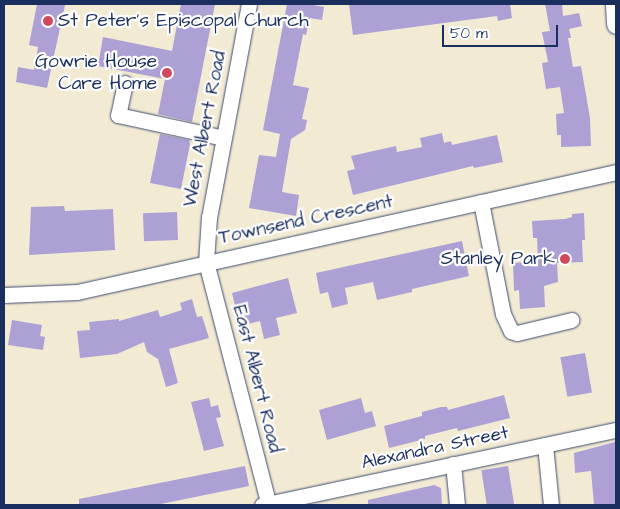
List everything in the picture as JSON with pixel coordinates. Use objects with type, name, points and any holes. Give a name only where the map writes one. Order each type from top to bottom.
[{"type":"main road","points":[[615,4],[616,24]]},
{"type":"street","name":"West Albert Road","points":[[206,262],[208,217],[249,4]]},
{"type":"street","points":[[125,83],[118,115],[224,138]]},
{"type":"street","name":"Townsend Crescent","points":[[4,295],[77,292],[616,172]]},
{"type":"street","points":[[481,202],[503,314],[511,331],[516,333],[571,320]]},
{"type":"street","name":"East Albert Road","points":[[206,262],[266,505]]},
{"type":"street","name":"Alexandra Street","points":[[266,505],[616,430]]},
{"type":"street","points":[[545,445],[551,505]]},
{"type":"street","points":[[453,464],[457,505]]},
{"type":"building","points":[[37,4],[65,5],[47,88],[16,82],[18,67],[34,70],[38,47],[29,45]]},
{"type":"building","name":"Gowrie House Care Home","points":[[181,4],[215,4],[192,122],[158,114],[165,79],[98,66],[103,37],[172,51]]},
{"type":"building","points":[[287,4],[308,4],[324,7],[322,20],[310,18],[306,35],[303,34],[293,85],[309,88],[302,119],[307,120],[305,130],[291,139],[282,192],[299,195],[296,216],[249,208],[259,155],[276,157],[280,134],[263,130]]},
{"type":"building","points":[[349,4],[510,4],[512,18],[498,21],[497,16],[353,35]]},
{"type":"building","points":[[545,4],[562,4],[563,16],[579,13],[582,26],[569,29],[571,38],[568,38],[573,67],[581,66],[590,118],[591,146],[561,147],[561,135],[557,135],[556,114],[564,113],[560,87],[546,89],[542,63],[548,62],[542,32],[550,31]]},
{"type":"building","points":[[442,133],[444,143],[451,141],[452,145],[497,135],[503,162],[474,168],[473,166],[353,195],[347,171],[355,169],[351,156],[396,146],[397,152],[422,147],[420,138]]},
{"type":"building","points":[[160,134],[189,140],[190,144],[181,189],[150,183]]},
{"type":"building","points":[[64,206],[65,211],[113,209],[115,250],[29,255],[31,207]]},
{"type":"building","points":[[177,212],[178,240],[144,241],[143,213]]},
{"type":"building","name":"Stanley Park","points":[[584,213],[585,240],[582,240],[583,262],[557,263],[558,282],[544,286],[545,307],[520,309],[519,290],[514,291],[513,263],[538,261],[537,238],[533,238],[532,221],[565,219],[572,217],[572,214]]},
{"type":"building","points":[[462,241],[469,276],[412,289],[412,292],[377,300],[373,282],[345,288],[348,304],[332,308],[328,292],[320,294],[316,273]]},
{"type":"building","points":[[288,278],[297,313],[276,318],[280,335],[264,339],[260,321],[240,326],[232,293]]},
{"type":"building","points":[[192,299],[197,317],[202,316],[209,338],[169,349],[178,383],[166,387],[158,359],[147,352],[144,342],[117,354],[80,358],[77,331],[90,330],[89,322],[119,319],[119,321],[158,310],[160,317],[182,310],[180,303]]},
{"type":"building","points":[[12,320],[42,325],[40,336],[45,337],[43,350],[8,345]]},
{"type":"building","points":[[585,353],[592,392],[567,397],[560,357]]},
{"type":"building","points":[[504,395],[510,418],[458,431],[457,428],[425,436],[425,439],[389,448],[384,426],[422,416],[422,412],[441,407],[447,407],[448,410]]},
{"type":"building","points":[[209,398],[211,407],[218,405],[221,417],[216,418],[224,446],[204,451],[191,402]]},
{"type":"building","points":[[361,398],[365,413],[372,411],[376,426],[327,440],[319,410]]},
{"type":"building","points":[[615,442],[616,505],[594,505],[591,471],[575,473],[574,453]]},
{"type":"building","points":[[245,466],[249,486],[156,505],[79,505],[79,499]]},
{"type":"building","points":[[508,466],[514,505],[487,505],[481,470]]},
{"type":"building","points":[[434,485],[441,488],[442,505],[368,505],[368,500]]},
{"type":"place","name":"St Peter's Episcopal Church","points":[[48,21]]},
{"type":"place","name":"Gowrie House Care Home","points":[[167,73]]},
{"type":"place","name":"Stanley Park","points":[[565,259]]}]
